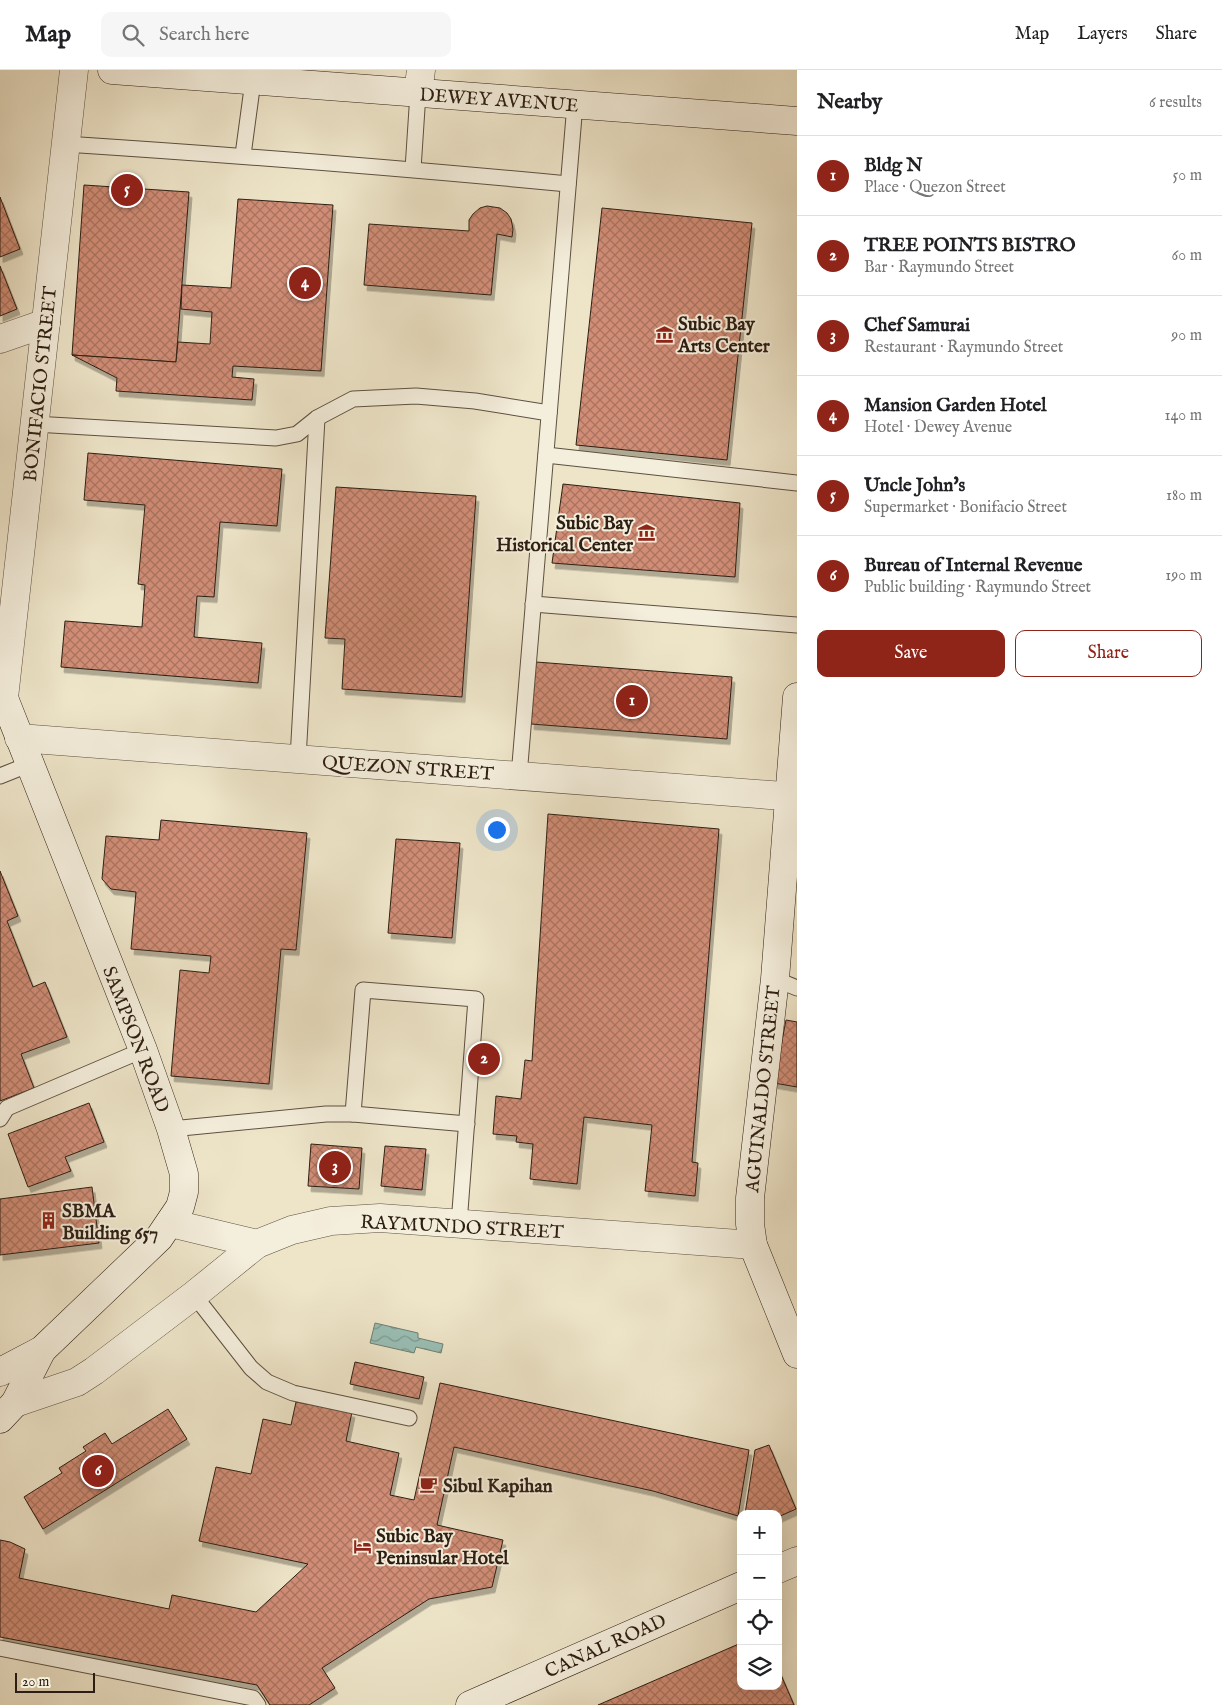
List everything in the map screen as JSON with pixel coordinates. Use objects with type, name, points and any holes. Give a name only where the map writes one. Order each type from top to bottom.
[{"type":"street","name":"BONIFACIO STREET","points":[[2,693],[74,70]]},
{"type":"street","name":"DEWEY AVENUE","points":[[112,70],[253,81],[319,78],[419,81],[575,104],[797,122]]},
{"type":"street","points":[[0,339],[46,323]]},
{"type":"street","name":"SAMPSON ROAD","points":[[0,1372],[42,1350],[159,1238],[180,1207],[184,1192],[184,1174],[172,1129],[143,1050],[2,693]]},
{"type":"street","name":"AGUINALDO STREET","points":[[797,697],[786,984],[750,1198],[750,1224],[753,1245],[797,1354]]},
{"type":"street","name":"QUEZON STREET","points":[[19,738],[793,797]]},
{"type":"street","name":"RAYMUNDO STREET","points":[[8,1411],[77,1382],[94,1371],[194,1295],[257,1244],[292,1230],[331,1221],[380,1218],[753,1245]]},
{"type":"street","points":[[170,1223],[257,1244]]},
{"type":"street","name":"SAMPSON ROAD","points":[[8,1411],[42,1350]]},
{"type":"street","points":[[782,1567],[797,1561]]},
{"type":"street","name":"CANAL ROAD","points":[[470,1705],[737,1588]]},
{"type":"lane","points":[[243,155],[253,81]]},
{"type":"lane","points":[[413,169],[419,81]]},
{"type":"lane","points":[[519,776],[575,104]]},
{"type":"lane","points":[[65,144],[243,155],[568,184]]},
{"type":"lane","points":[[34,424],[276,438],[297,434],[317,418],[353,399],[409,396],[475,401],[549,413]]},
{"type":"lane","points":[[298,759],[317,418]]},
{"type":"lane","points":[[546,455],[797,483]]},
{"type":"lane","points":[[533,604],[797,625]]},
{"type":"lane","points":[[0,776],[30,764]]},
{"type":"lane","points":[[353,1114],[363,990],[476,999],[459,1224]]},
{"type":"lane","points":[[0,1119],[7,1108],[143,1050]]},
{"type":"lane","points":[[172,1129],[326,1114],[353,1114],[467,1124]]},
{"type":"lane","points":[[194,1295],[251,1368],[267,1382],[293,1393],[409,1418]]},
{"type":"lane","points":[[0,1648],[253,1698],[258,1705]]},
{"type":"water","points":[[375,1323],[418,1333],[418,1338],[443,1344],[441,1353],[416,1347],[414,1353],[370,1343]]},
{"type":"building","points":[[84,185],[189,192],[176,362],[72,355]]},
{"type":"building","points":[[0,197],[20,249],[0,257]]},
{"type":"building","points":[[238,199],[333,205],[321,371],[233,366],[232,377],[254,379],[252,400],[116,391],[117,378],[72,355],[176,362],[178,342],[210,344],[212,312],[181,309],[182,285],[231,288]]},
{"type":"building","points":[[487,206],[500,208],[507,213],[511,219],[513,229],[512,237],[497,234],[491,295],[364,285],[369,224],[469,231],[469,220],[473,214],[480,208]]},
{"type":"building","name":"Subic Bay Arts Center","points":[[602,208],[752,223],[727,460],[576,445]]},
{"type":"building","points":[[0,266],[17,309],[0,316]]},
{"type":"building","points":[[88,453],[282,469],[277,526],[220,522],[214,597],[197,596],[194,637],[262,643],[258,683],[61,667],[65,621],[142,627],[145,585],[138,584],[145,505],[84,500]]},
{"type":"building","name":"Subic Bay Historical Center","points":[[563,484],[740,503],[735,577],[552,563]]},
{"type":"building","points":[[336,487],[476,496],[462,697],[342,689],[345,639],[325,638]]},
{"type":"building","points":[[536,662],[732,677],[727,739],[531,724]]},
{"type":"building","points":[[548,814],[719,829],[692,1162],[698,1163],[695,1196],[645,1191],[652,1125],[584,1117],[577,1184],[530,1179],[533,1144],[516,1142],[517,1136],[493,1134],[496,1096],[521,1099],[525,1060],[532,1061]]},
{"type":"building","points":[[161,820],[307,833],[296,950],[281,949],[269,1084],[171,1076],[180,970],[209,973],[211,956],[131,949],[136,892],[111,889],[102,879],[106,836],[159,840]]},
{"type":"building","points":[[396,839],[460,843],[452,938],[388,933]]},
{"type":"building","points":[[0,871],[18,916],[7,921],[33,987],[45,982],[67,1037],[21,1054],[34,1088],[0,1101]]},
{"type":"building","points":[[786,1020],[797,1022],[797,1087],[774,1083]]},
{"type":"building","points":[[89,1103],[104,1142],[65,1157],[71,1171],[28,1187],[8,1134]]},
{"type":"building","points":[[311,1144],[362,1148],[359,1189],[308,1186]]},
{"type":"building","points":[[385,1146],[426,1149],[422,1190],[381,1186]]},
{"type":"building","name":"SBMA Building 657","points":[[92,1187],[99,1243],[0,1255],[0,1199]]},
{"type":"building","points":[[355,1362],[424,1377],[419,1399],[350,1384]]},
{"type":"building","name":"Subic Bay Peninsular Hotel","points":[[440,1383],[749,1450],[737,1516],[653,1491],[454,1447],[437,1525],[503,1540],[492,1587],[429,1599],[322,1668],[335,1688],[309,1705],[270,1705],[257,1685],[0,1637],[0,1540],[10,1542],[25,1549],[19,1578],[169,1609],[172,1595],[256,1612],[308,1564],[199,1541],[216,1467],[251,1474],[263,1419],[291,1425],[296,1402],[352,1412],[346,1441],[399,1453],[390,1495],[414,1500]]},
{"type":"building","points":[[168,1409],[187,1439],[43,1529],[24,1497],[62,1473],[59,1468],[86,1451],[83,1447],[105,1433],[112,1444]]},
{"type":"building","points":[[769,1445],[796,1509],[782,1515],[782,1510],[746,1510],[755,1450]]},
{"type":"building","points":[[737,1645],[737,1690],[782,1690],[782,1677],[794,1705],[598,1705]]},
{"type":"place","name":"Uncle John's","points":[[127,190]]},
{"type":"place","name":"Mansion Garden Hotel","points":[[305,283]]},
{"type":"place","name":"Subic Bay Arts Center","points":[[664,334]]},
{"type":"place","name":"Subic Bay Historical Center","points":[[647,533]]},
{"type":"place","name":"Bldg N","points":[[632,701]]},
{"type":"place","name":"TREE POINTS BISTRO","points":[[484,1059]]},
{"type":"place","name":"Chef Samurai","points":[[335,1167]]},
{"type":"place","name":"SBMA Building 657","points":[[48,1221]]},
{"type":"place","name":"Bureau of Internal Revenue","points":[[98,1471]]},
{"type":"place","name":"Sibul Kapihan","points":[[429,1485]]},
{"type":"place","name":"Subic Bay Peninsular Hotel","points":[[362,1546]]}]
